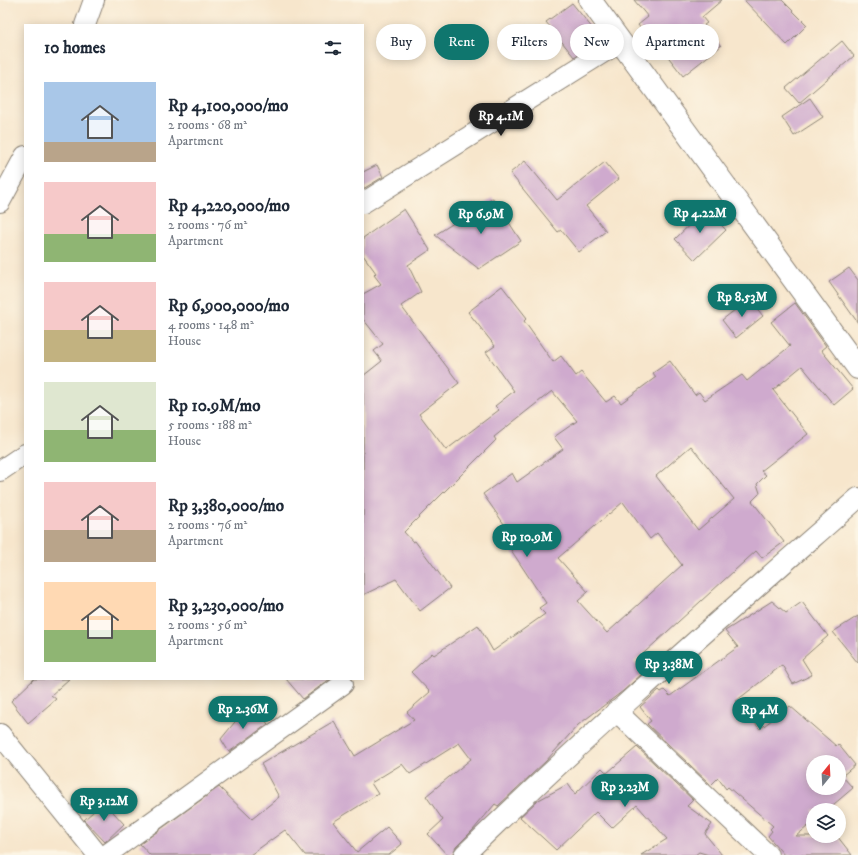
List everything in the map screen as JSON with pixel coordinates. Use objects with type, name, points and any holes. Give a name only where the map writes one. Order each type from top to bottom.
[{"type":"highway","points":[[590,0],[607,24]]},
{"type":"highway","points":[[624,47],[858,368]]},
{"type":"street","points":[[85,24],[94,0]]},
{"type":"street","points":[[364,202],[591,60]]},
{"type":"street","points":[[0,202],[24,158]]},
{"type":"street","points":[[0,472],[24,455]]},
{"type":"street","points":[[464,855],[538,783],[616,711],[858,498]]},
{"type":"street","points":[[106,855],[343,684]]},
{"type":"street","points":[[616,711],[768,855]]},
{"type":"street","points":[[0,734],[98,855]]},
{"type":"building","points":[[634,0],[722,0],[702,17],[707,23],[706,24],[639,24],[648,17]]},
{"type":"building","points":[[744,0],[782,0],[807,25],[787,45]]},
{"type":"building","points":[[572,3],[589,24],[570,24],[570,52],[562,42],[562,24],[548,24],[546,22]]},
{"type":"building","points":[[842,41],[854,56],[799,103],[786,88]]},
{"type":"building","points":[[671,60],[703,60],[683,76]]},
{"type":"building","points":[[810,98],[823,117],[794,136],[782,117]]},
{"type":"building","points":[[525,161],[557,200],[605,162],[619,179],[586,206],[606,231],[579,252],[561,230],[558,232],[510,173]]},
{"type":"building","points":[[377,165],[383,177],[364,188],[364,172]]},
{"type":"building","points":[[493,198],[521,241],[479,269],[435,235]]},
{"type":"building","points":[[404,209],[430,250],[408,265],[421,292],[401,306],[459,383],[419,414],[446,450],[499,410],[495,406],[514,391],[486,352],[495,346],[468,312],[502,286],[527,318],[524,321],[553,362],[561,356],[576,376],[581,372],[606,402],[615,396],[621,403],[656,377],[653,373],[670,361],[695,395],[699,392],[705,400],[742,375],[747,381],[790,346],[771,322],[795,303],[826,346],[821,350],[853,389],[834,405],[802,366],[773,390],[808,434],[761,471],[766,475],[757,484],[760,493],[752,501],[784,542],[762,558],[756,551],[634,662],[643,673],[623,691],[578,725],[546,761],[498,806],[495,804],[456,847],[452,855],[447,855],[428,834],[443,820],[426,796],[471,759],[459,743],[410,774],[402,764],[371,783],[378,794],[333,822],[357,852],[387,827],[402,844],[389,855],[305,855],[285,830],[250,855],[150,855],[140,844],[219,787],[252,819],[279,797],[261,764],[334,721],[355,756],[414,720],[407,712],[430,692],[411,672],[432,653],[434,655],[478,625],[493,651],[545,614],[539,608],[546,603],[511,550],[518,544],[483,494],[512,473],[517,482],[563,449],[554,437],[577,421],[552,391],[494,437],[496,440],[404,532],[413,542],[415,541],[450,588],[420,611],[396,579],[364,595],[364,375],[382,361],[374,351],[383,344],[364,320],[364,293],[381,284],[374,275],[376,273],[364,256],[364,237]],"holes":[[[691,446],[734,499],[698,530],[656,476]],[[623,502],[650,539],[657,533],[682,565],[607,633],[578,601],[588,592],[558,558]]]},
{"type":"building","points":[[706,209],[726,230],[695,260],[675,239]]},
{"type":"building","points":[[849,268],[858,280],[858,323],[829,282]]},
{"type":"building","points":[[749,299],[763,316],[736,338],[722,320]]},
{"type":"building","points":[[772,601],[786,613],[802,602],[828,636],[802,659],[812,675],[793,684],[782,665],[736,701],[760,729],[790,706],[836,746],[838,744],[855,765],[846,773],[846,755],[806,755],[806,795],[845,795],[835,803],[806,803],[806,828],[796,836],[806,836],[806,843],[843,843],[852,855],[784,855],[768,836],[772,831],[770,829],[773,826],[728,787],[726,789],[718,778],[711,785],[647,724],[651,721],[640,707],[659,690],[661,692],[664,690],[670,696],[738,647],[725,631]]},
{"type":"building","points":[[858,616],[858,663],[833,632]]},
{"type":"building","points":[[33,680],[68,680],[51,695],[56,699],[28,723],[11,701]]},
{"type":"building","points":[[287,680],[329,680],[303,699]]},
{"type":"building","points":[[260,714],[268,724],[229,752],[221,739],[239,717]]},
{"type":"building","points":[[637,747],[693,800],[687,806],[712,824],[705,834],[722,855],[709,855],[699,852],[695,855],[641,855],[667,839],[637,805],[612,828],[596,812],[556,850],[520,817],[537,801],[568,784],[575,794],[602,768],[607,773]]},
{"type":"building","points":[[846,780],[853,788],[846,794]]},
{"type":"building","points":[[104,802],[124,824],[105,842],[84,820]]}]
